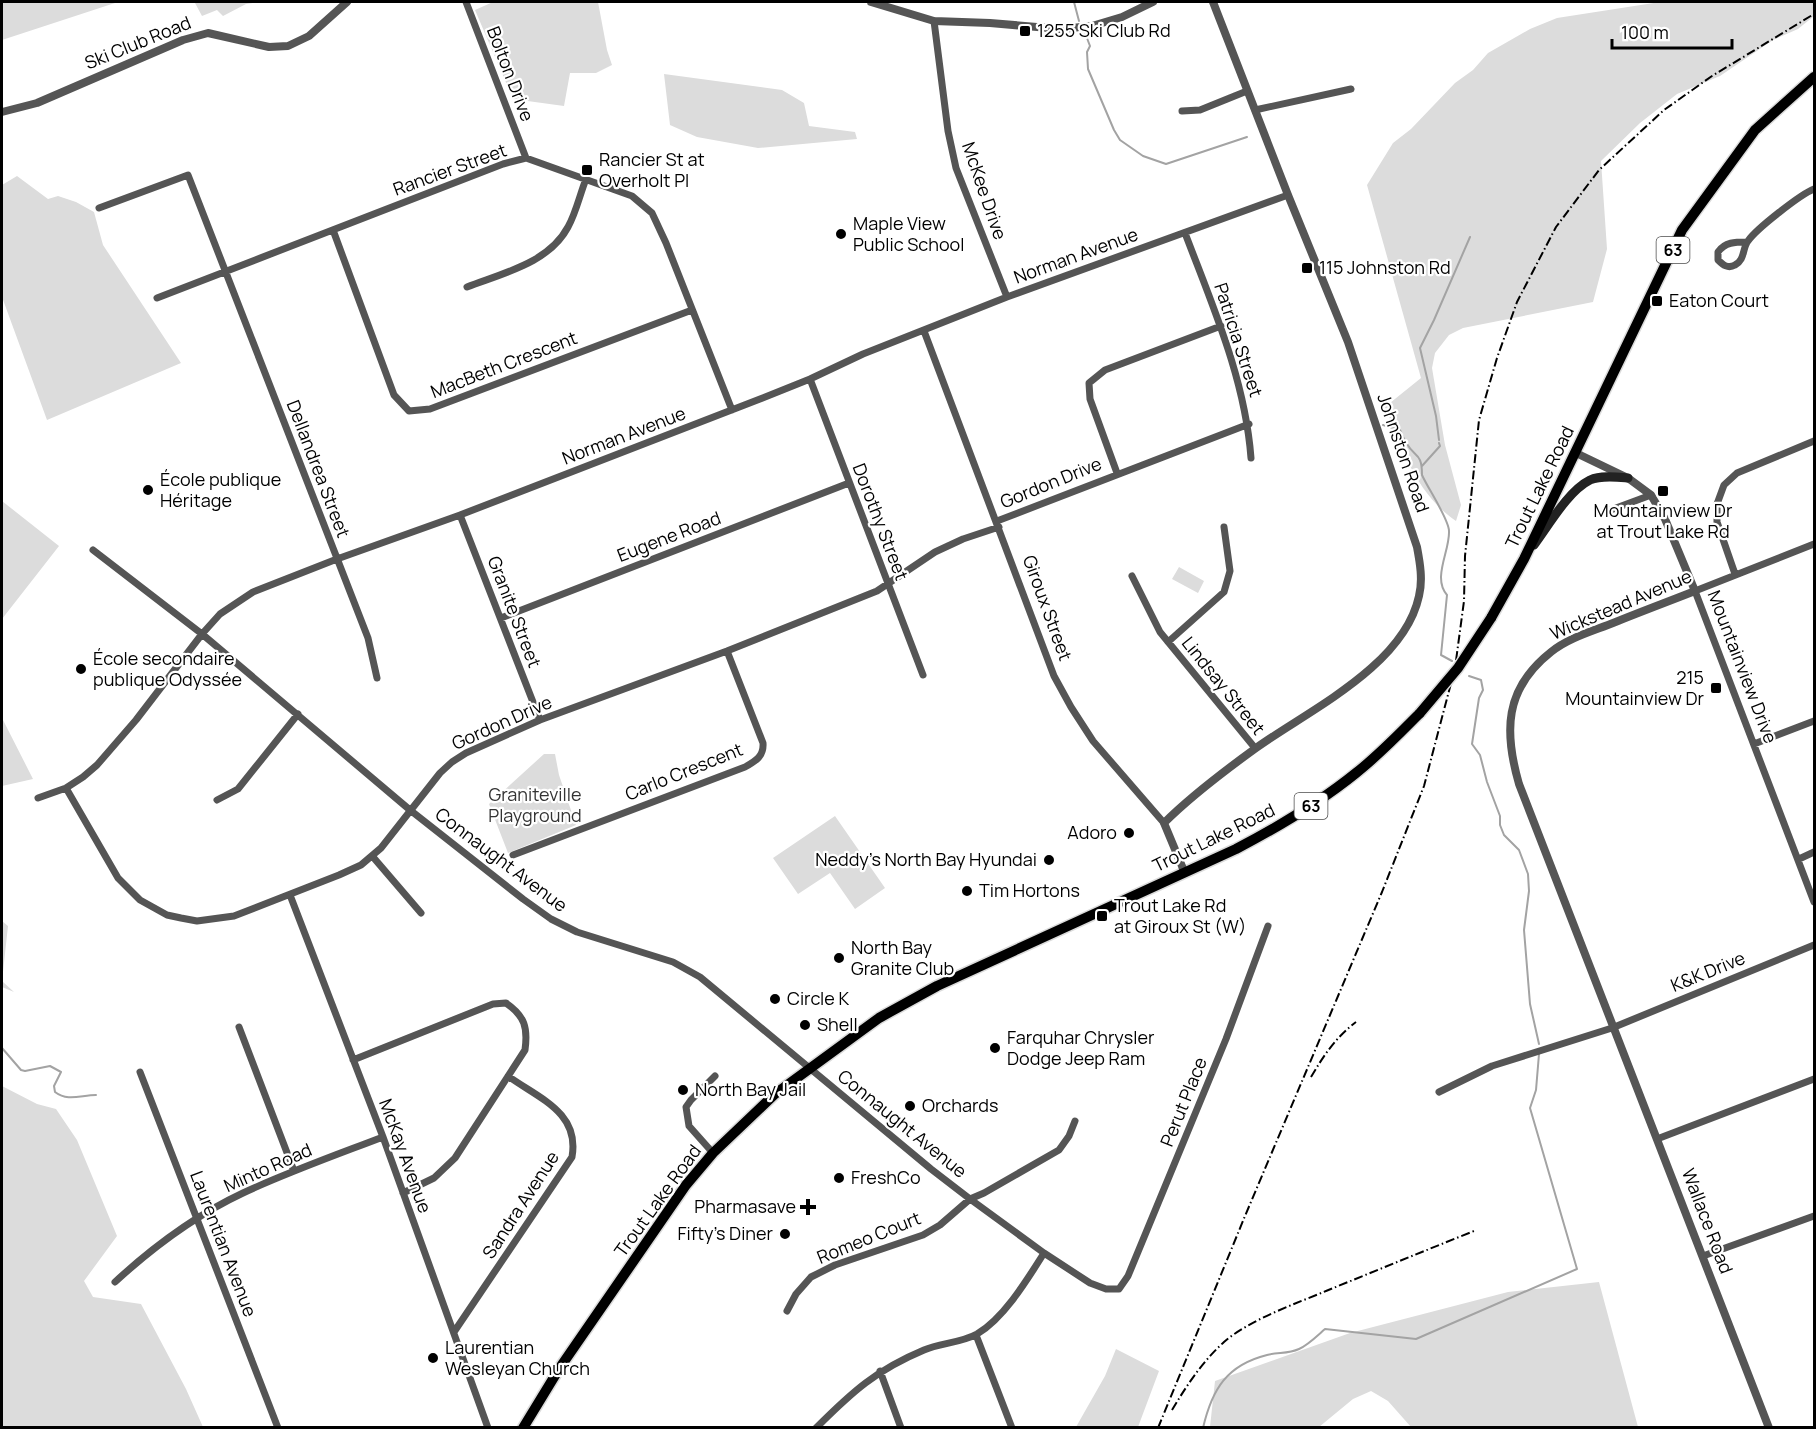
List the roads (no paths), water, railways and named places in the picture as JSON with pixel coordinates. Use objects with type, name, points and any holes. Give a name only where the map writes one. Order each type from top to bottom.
[{"type":"main road","name":"Trout Lake Road","points":[[523,1428],[619,1281],[686,1185],[713,1153],[775,1094],[879,1018],[937,986],[1236,849],[1279,826],[1330,793],[1381,752],[1420,713],[1458,668],[1491,618],[1524,559],[1682,230],[1755,130],[1815,77]]},
{"type":"main road","points":[[1524,559],[1575,491],[1592,479],[1628,478]]},
{"type":"street","name":"Ski Club Road","points":[[2,112],[37,103],[183,40],[208,33],[269,47],[288,46],[309,36],[347,2]]},
{"type":"street","name":"Bolton Drive","points":[[466,2],[526,158]]},
{"type":"street","points":[[871,2],[934,21],[1061,29],[1092,26],[1153,2]]},
{"type":"street","name":"Johnston Road","points":[[1164,823],[1255,748],[1348,687],[1384,656],[1411,618],[1419,596],[1421,573],[1417,547],[1348,342],[1213,2]]},
{"type":"street","name":"McKee Drive","points":[[934,21],[948,131],[956,168],[1007,297]]},
{"type":"street","points":[[1255,110],[1351,89]]},
{"type":"street","points":[[1182,111],[1200,110],[1247,91]]},
{"type":"street","name":"Rancier Street","points":[[157,298],[503,164],[526,158],[632,196],[652,213],[732,410]]},
{"type":"street","name":"Dellandrea Street","points":[[99,208],[188,174],[368,638],[377,678]]},
{"type":"street","points":[[467,287],[536,259],[556,245],[569,226],[586,179]]},
{"type":"street","points":[[1747,242],[1727,243],[1718,252],[1718,260],[1724,266],[1732,267],[1737,264],[1742,258],[1747,242],[1795,199],[1815,189]]},
{"type":"street","name":"Norman Avenue","points":[[38,798],[66,788],[97,765],[136,720],[220,614],[253,592],[732,410],[810,379],[863,354],[1007,297],[1288,195]]},
{"type":"street","name":"MacBeth Crescent","points":[[333,230],[394,395],[410,411],[430,409],[692,310]]},
{"type":"street","name":"Patricia Street","points":[[1185,233],[1236,371],[1249,424],[1251,458]]},
{"type":"street","points":[[1117,473],[1090,399],[1089,383],[1105,370],[1221,326]]},
{"type":"street","name":"Giroux Street","points":[[924,331],[1054,676],[1093,741],[1164,823],[1184,871]]},
{"type":"street","name":"Dorothy Street","points":[[810,379],[922,675]]},
{"type":"street","name":"Gordon Drive","points":[[66,788],[118,878],[140,900],[160,911],[197,921],[234,916],[350,871],[373,857],[452,762],[482,745],[540,720],[727,651],[878,591],[935,552],[963,539],[1117,473],[1249,424]]},
{"type":"street","points":[[1735,574],[1717,522],[1717,504],[1724,485],[1737,473],[1815,441]]},
{"type":"street","name":"Mountainview Drive","points":[[1576,453],[1628,478],[1651,495],[1665,519],[1815,902]]},
{"type":"street","name":"Eugene Road","points":[[501,618],[849,483]]},
{"type":"street","points":[[1608,511],[1651,495]]},
{"type":"street","name":"Granite Street","points":[[460,515],[540,720]]},
{"type":"street","points":[[1168,642],[1224,592],[1230,571],[1224,527]]},
{"type":"street","name":"Wickstead Avenue","points":[[1612,1028],[1519,784],[1511,756],[1509,727],[1512,706],[1527,675],[1551,651],[1579,637],[1815,544]]},
{"type":"street","name":"Connaught Avenue","points":[[93,550],[202,634],[410,810],[523,899],[551,919],[577,932],[673,962],[700,977],[970,1199],[1044,1253],[1090,1283],[1106,1289],[1121,1287]]},
{"type":"street","name":"Lindsay Street","points":[[1132,576],[1160,632],[1255,748]]},
{"type":"street","name":"Carlo Crescent","points":[[513,855],[744,767],[760,757],[763,743],[727,651]]},
{"type":"street","points":[[217,800],[238,789],[298,714]]},
{"type":"street","points":[[1755,744],[1815,721]]},
{"type":"street","points":[[1799,859],[1815,852]]},
{"type":"street","points":[[373,857],[420,913]]},
{"type":"street","name":"McKay Avenue","points":[[290,895],[383,1137],[488,1428]]},
{"type":"street","name":"Perut Place","points":[[1121,1287],[1226,1039],[1268,926]]},
{"type":"street","name":"K&K Drive","points":[[1439,1092],[1492,1066],[1612,1028],[1815,945]]},
{"type":"street","points":[[353,1060],[493,1004],[506,1003],[517,1011],[524,1023],[527,1036],[525,1050],[455,1158],[434,1178],[402,1193]]},
{"type":"street","points":[[239,1027],[294,1171]]},
{"type":"street","name":"Wallace Road","points":[[1612,1028],[1703,1256],[1768,1428]]},
{"type":"street","name":"Laurentian Avenue","points":[[140,1072],[278,1428]]},
{"type":"street","name":"Sandra Avenue","points":[[454,1332],[572,1157],[574,1144],[572,1131],[566,1120],[557,1109],[508,1076]]},
{"type":"street","points":[[713,1153],[689,1126],[686,1107],[715,1076]]},
{"type":"street","points":[[1657,1139],[1815,1079]]},
{"type":"street","name":"Romeo Court","points":[[787,1311],[796,1294],[812,1277],[835,1265],[923,1234],[940,1225],[970,1199],[1059,1150],[1069,1136],[1075,1121]]},
{"type":"street","name":"Minto Road","points":[[115,1282],[146,1253],[197,1219],[242,1194],[294,1171],[383,1137]]},
{"type":"street","points":[[1703,1256],[1815,1216]]},
{"type":"street","points":[[816,1428],[851,1393],[880,1371],[925,1349],[976,1335],[1001,1314],[1044,1253]]},
{"type":"street","points":[[976,1335],[1012,1428]]},
{"type":"street","points":[[880,1371],[901,1428]]},
{"type":"waterway","points":[[1074,2],[1079,21]]},
{"type":"waterway","points":[[1085,33],[1090,46],[1087,52],[1088,69],[1114,130],[1120,140],[1143,156],[1166,164],[1247,137]]},
{"type":"waterway","points":[[1439,440],[1436,416],[1420,348],[1470,237]]},
{"type":"waterway","points":[[1383,425],[1400,430],[1405,441],[1419,459],[1422,475],[1448,526],[1449,539],[1441,573],[1441,581],[1447,595],[1441,655],[1452,661]]},
{"type":"waterway","points":[[1422,466],[1440,446],[1439,443]]},
{"type":"waterway","points":[[1469,676],[1481,680],[1483,690],[1479,698],[1472,744],[1480,755],[1504,835],[1519,850],[1528,874],[1529,891],[1524,930],[1530,1004],[1539,1044]]},
{"type":"waterway","points":[[2,1048],[21,1070],[50,1066],[61,1072],[54,1086],[55,1092],[60,1095],[65,1097],[96,1095]]},
{"type":"waterway","points":[[1203,1428],[1211,1402],[1223,1381],[1241,1365],[1253,1359],[1299,1349],[1325,1329],[1416,1339],[1577,1269],[1530,1108],[1536,1090],[1539,1054]]},
{"type":"railway","points":[[1158,1428],[1424,786],[1455,668],[1464,601],[1465,556],[1479,420],[1497,358],[1517,302],[1556,227],[1599,170],[1664,110],[1712,76],[1814,14]]},
{"type":"railway","points":[[1311,1077],[1331,1047],[1356,1022]]},
{"type":"railway","points":[[1172,1410],[1202,1366],[1234,1334],[1287,1307],[1474,1231]]},
{"type":"place","name":"1255 Ski Club Rd","points":[[1025,31]]},
{"type":"place","name":"Rancier St at Overholt Pl","points":[[587,170]]},
{"type":"place","name":"Maple View Public School","points":[[841,234]]},
{"type":"place","name":"115 Johnston Rd","points":[[1307,268]]},
{"type":"place","name":"Eaton Court","points":[[1657,301]]},
{"type":"place","name":"École publique Héritage","points":[[148,490]]},
{"type":"place","name":"Mountainview Dr at Trout Lake Rd","points":[[1663,491]]},
{"type":"place","name":"École secondaire publique Odyssée","points":[[81,669]]},
{"type":"place","name":"215 Mountainview Dr","points":[[1716,688]]},
{"type":"place","name":"Adoro","points":[[1129,833]]},
{"type":"place","name":"Neddy's North Bay Hyundai","points":[[1049,860]]},
{"type":"place","name":"Tim Hortons","points":[[967,891]]},
{"type":"place","name":"Trout Lake Rd at Giroux St (W)","points":[[1102,916]]},
{"type":"place","name":"North Bay Granite Club","points":[[839,958]]},
{"type":"place","name":"Circle K","points":[[775,999]]},
{"type":"place","name":"Shell","points":[[805,1025]]},
{"type":"place","name":"Farquhar Chrysler Dodge Jeep Ram","points":[[995,1048]]},
{"type":"place","name":"North Bay Jail","points":[[683,1090]]},
{"type":"place","name":"Orchards","points":[[910,1106]]},
{"type":"place","name":"FreshCo","points":[[839,1178]]},
{"type":"place","name":"Pharmasave","points":[[808,1207]]},
{"type":"place","name":"Fifty's Diner","points":[[785,1234]]},
{"type":"place","name":"Laurentian Wesleyan Church","points":[[433,1358]]},
{"type":"park label","name":"Graniteville Playground","points":[[535,805]]}]
